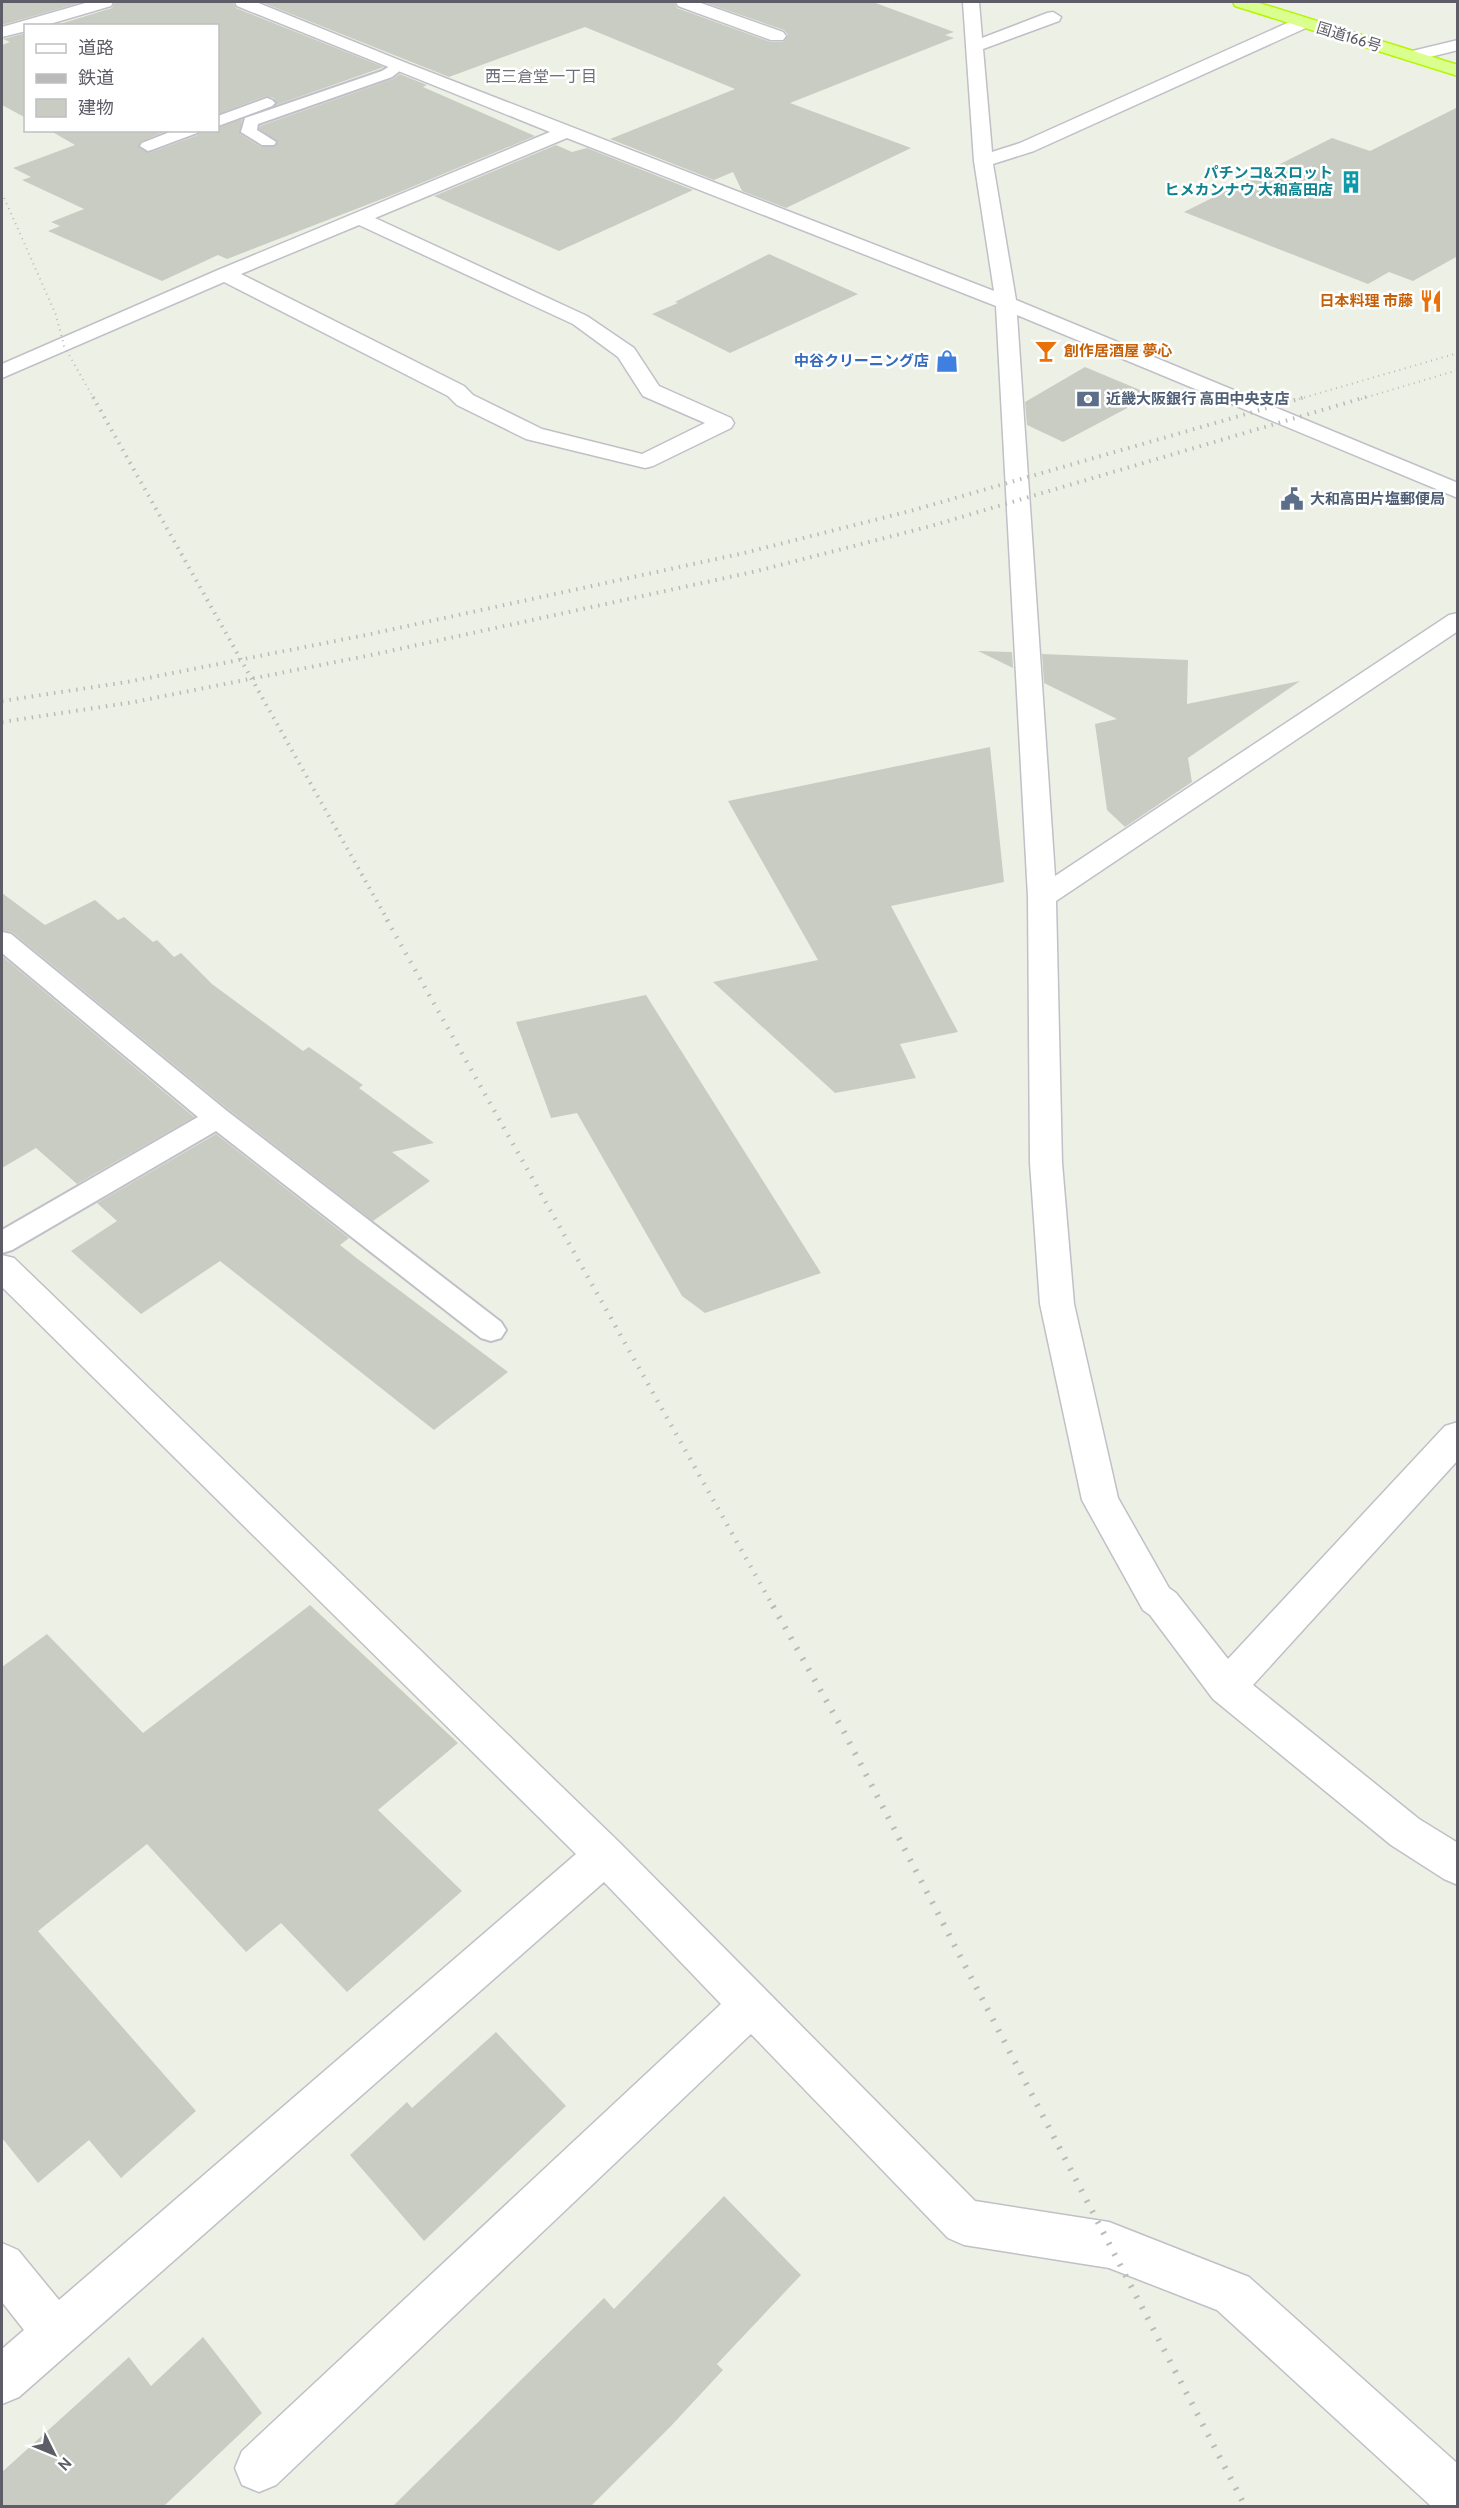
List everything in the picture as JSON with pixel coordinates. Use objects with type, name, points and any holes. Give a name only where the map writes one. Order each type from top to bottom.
[{"type":"highway","name":"国道166号","points":[[1241,2],[1458,71]]},
{"type":"street","points":[[29,24],[105,2]]},
{"type":"street","points":[[243,2],[398,66],[1006,303],[1458,490]]},
{"type":"street","points":[[684,2],[777,36]]},
{"type":"street","points":[[971,2],[983,161],[1006,303],[1042,897],[1046,1163],[1057,1304],[1100,1500],[1156,1599],[1163,1604],[1227,1687],[1405,1832],[1458,1866]]},
{"type":"street","points":[[976,46],[1053,17]]},
{"type":"street","points":[[983,161],[1028,147],[1302,23]]},
{"type":"street","points":[[2,32],[24,26]]},
{"type":"street","points":[[1414,56],[1458,45]]},
{"type":"street","points":[[2,372],[225,274],[568,131]]},
{"type":"street","points":[[225,274],[456,391],[465,400],[534,434],[645,460],[723,423],[651,391],[626,353],[580,320],[361,219]]},
{"type":"street","points":[[1042,897],[1458,620]]},
{"type":"street","points":[[2,1267],[605,1855],[964,2222],[1109,2245],[1233,2293],[1458,2498]]},
{"type":"street","points":[[1227,1687],[1458,1437]]},
{"type":"street","points":[[2,2380],[605,1855]]},
{"type":"street","points":[[259,2468],[751,2005]]},
{"type":"street","points":[[2,2266],[56,2332]]},
{"type":"lane","points":[[219,121],[369,66],[398,66]]},
{"type":"lane","points":[[268,142],[249,132],[251,121],[387,74],[398,66]]},
{"type":"lane","points":[[148,146],[186,132]]},
{"type":"lane","points":[[2,940],[217,1118],[491,1330]]},
{"type":"lane","points":[[2,1243],[217,1118]]},
{"type":"building","points":[[2,2],[83,2],[2,25]]},
{"type":"building","points":[[115,2],[233,2],[236,8],[384,67],[276,105],[274,98],[266,96],[219,114],[219,24],[60,24],[112,8]]},
{"type":"building","points":[[261,2],[674,2],[677,8],[771,42],[783,42],[788,35],[784,30],[703,2],[873,2],[954,32],[945,35],[954,38],[790,103],[911,148],[786,208],[742,191],[733,172],[714,180],[610,139],[735,89],[585,27],[449,77]]},
{"type":"building","points":[[24,34],[24,117],[2,105],[2,45],[10,42],[3,39]]},
{"type":"building","points":[[400,74],[427,85],[423,87],[535,136],[395,194],[227,259],[218,255],[162,281],[48,231],[60,226],[51,222],[84,209],[22,180],[31,177],[13,168],[75,145],[52,132],[163,132],[140,142],[139,148],[149,153],[198,135],[200,132],[219,132],[219,128],[242,119],[240,134],[261,147],[274,147],[278,142],[259,129],[260,126],[393,79]]},
{"type":"building","name":"パチンコ&スロット ヒメカンナウ 大和高田店","points":[[1458,107],[1458,256],[1413,281],[1389,272],[1368,284],[1184,212],[1332,138],[1370,151]]},
{"type":"building","points":[[556,145],[572,152],[587,148],[693,190],[559,251],[434,196]]},
{"type":"building","points":[[769,254],[858,294],[730,353],[652,314],[678,303],[675,302]]},
{"type":"building","points":[[1085,367],[1152,395],[1063,442],[1027,425],[1025,402]]},
{"type":"building","points":[[978,651],[1012,652],[1013,668]]},
{"type":"building","points":[[1042,654],[1188,660],[1187,704],[1300,681],[1188,758],[1192,782],[1125,827],[1107,810],[1095,724],[1117,719],[1044,683]]},
{"type":"building","points":[[990,747],[1004,882],[891,906],[958,1032],[900,1044],[916,1078],[835,1093],[713,982],[818,960],[728,801]]},
{"type":"building","points":[[2,893],[45,925],[95,900],[118,920],[124,917],[153,942],[157,940],[174,957],[181,953],[212,984],[303,1051],[309,1047],[363,1085],[359,1088],[434,1143],[392,1152],[430,1181],[373,1221],[228,1109],[12,932],[2,930]]},
{"type":"building","points":[[2,956],[194,1117],[77,1184],[36,1148],[2,1168]]},
{"type":"building","points":[[646,995],[821,1273],[705,1313],[682,1296],[577,1113],[551,1118],[516,1022]]},
{"type":"building","points":[[216,1134],[349,1238],[340,1245],[508,1372],[434,1430],[220,1261],[141,1314],[71,1251],[117,1221],[97,1203]]},
{"type":"building","points":[[310,1605],[458,1743],[378,1810],[462,1891],[347,1992],[281,1923],[246,1952],[147,1844],[38,1931],[196,2111],[121,2178],[89,2140],[38,2183],[2,2138],[2,1667],[47,1634],[143,1733]]},
{"type":"building","points":[[496,2032],[566,2106],[424,2241],[350,2155],[407,2102],[412,2108]]},
{"type":"building","points":[[724,2196],[801,2275],[717,2364],[723,2370],[591,2506],[393,2506],[604,2298],[614,2309]]},
{"type":"building","points":[[203,2337],[262,2413],[164,2506],[2,2506],[2,2472],[129,2357],[151,2386]]},
{"type":"railway","points":[[2,193],[56,315],[64,346],[94,399]]},
{"type":"railway","points":[[1299,399],[1458,353]]},
{"type":"railway","points":[[1361,399],[1458,370]]},
{"type":"railway","points":[[93,397],[241,660]]},
{"type":"railway","points":[[241,660],[366,635],[744,553],[914,510],[1305,397]]},
{"type":"railway","points":[[252,679],[757,571],[931,526],[1366,397]]},
{"type":"railway","points":[[2,701],[127,682],[241,660]]},
{"type":"railway","points":[[241,660],[252,679]]},
{"type":"railway","points":[[2,722],[134,702],[252,679]]},
{"type":"railway","points":[[252,679],[388,921]]},
{"type":"railway","points":[[387,920],[774,1608]]},
{"type":"railway","points":[[773,1606],[844,1732],[1245,2506]]},
{"type":"place","name":"パチンコ&スロット ヒメカンナウ 大和高田店","points":[[1351,182]]},
{"type":"place","name":"日本料理 市藤","points":[[1431,301]]},
{"type":"place","name":"創作居酒屋 夢心","points":[[1046,351]]},
{"type":"place","name":"中谷クリーニング店","points":[[947,361]]},
{"type":"place","name":"近畿大阪銀行 高田中央支店","points":[[1088,399]]},
{"type":"place","name":"大和高田片塩郵便局","points":[[1292,499]]},
{"type":"district","name":"西三倉堂一丁目","points":[[541,76]]}]
